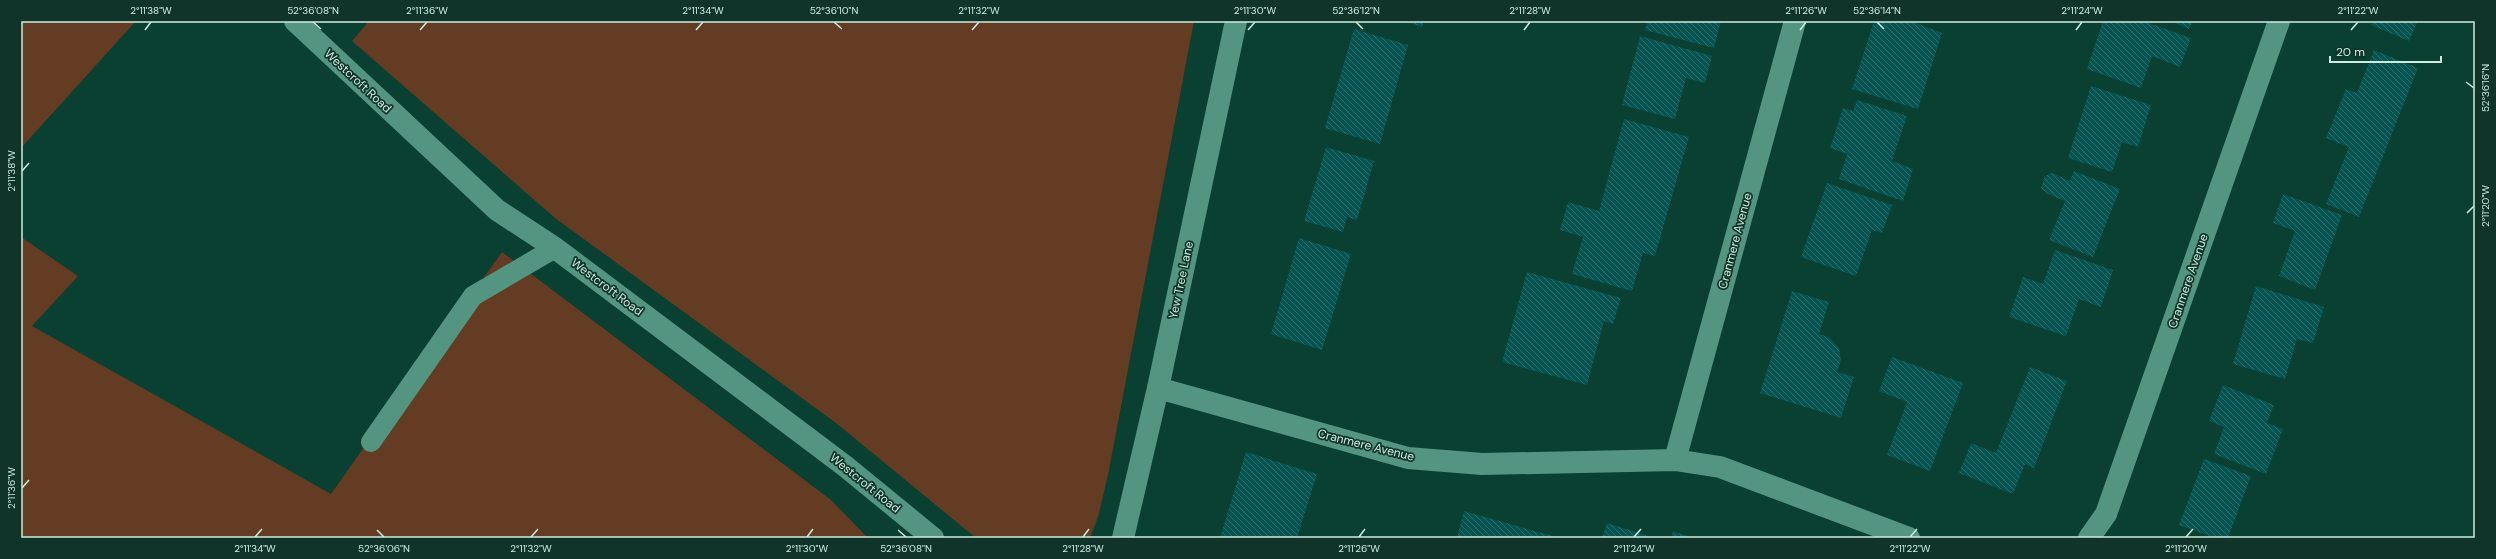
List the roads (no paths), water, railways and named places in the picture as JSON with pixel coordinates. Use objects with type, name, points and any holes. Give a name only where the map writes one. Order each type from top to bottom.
[{"type":"street","name":"Westcroft Road","points":[[295,21],[498,210],[555,248],[845,466],[933,538]]},
{"type":"street","name":"Yew Tree Lane","points":[[1123,538],[1158,388],[1236,21]]},
{"type":"street","name":"Cranmere Avenue","points":[[1675,460],[1795,21]]},
{"type":"street","name":"Cranmere Avenue","points":[[2089,538],[2106,514],[2279,21]]},
{"type":"street","name":"Cranmere Avenue","points":[[1158,388],[1408,458],[1482,464],[1675,460],[1720,467],[1909,538]]},
{"type":"lane","points":[[371,442],[473,296],[555,248]]}]
